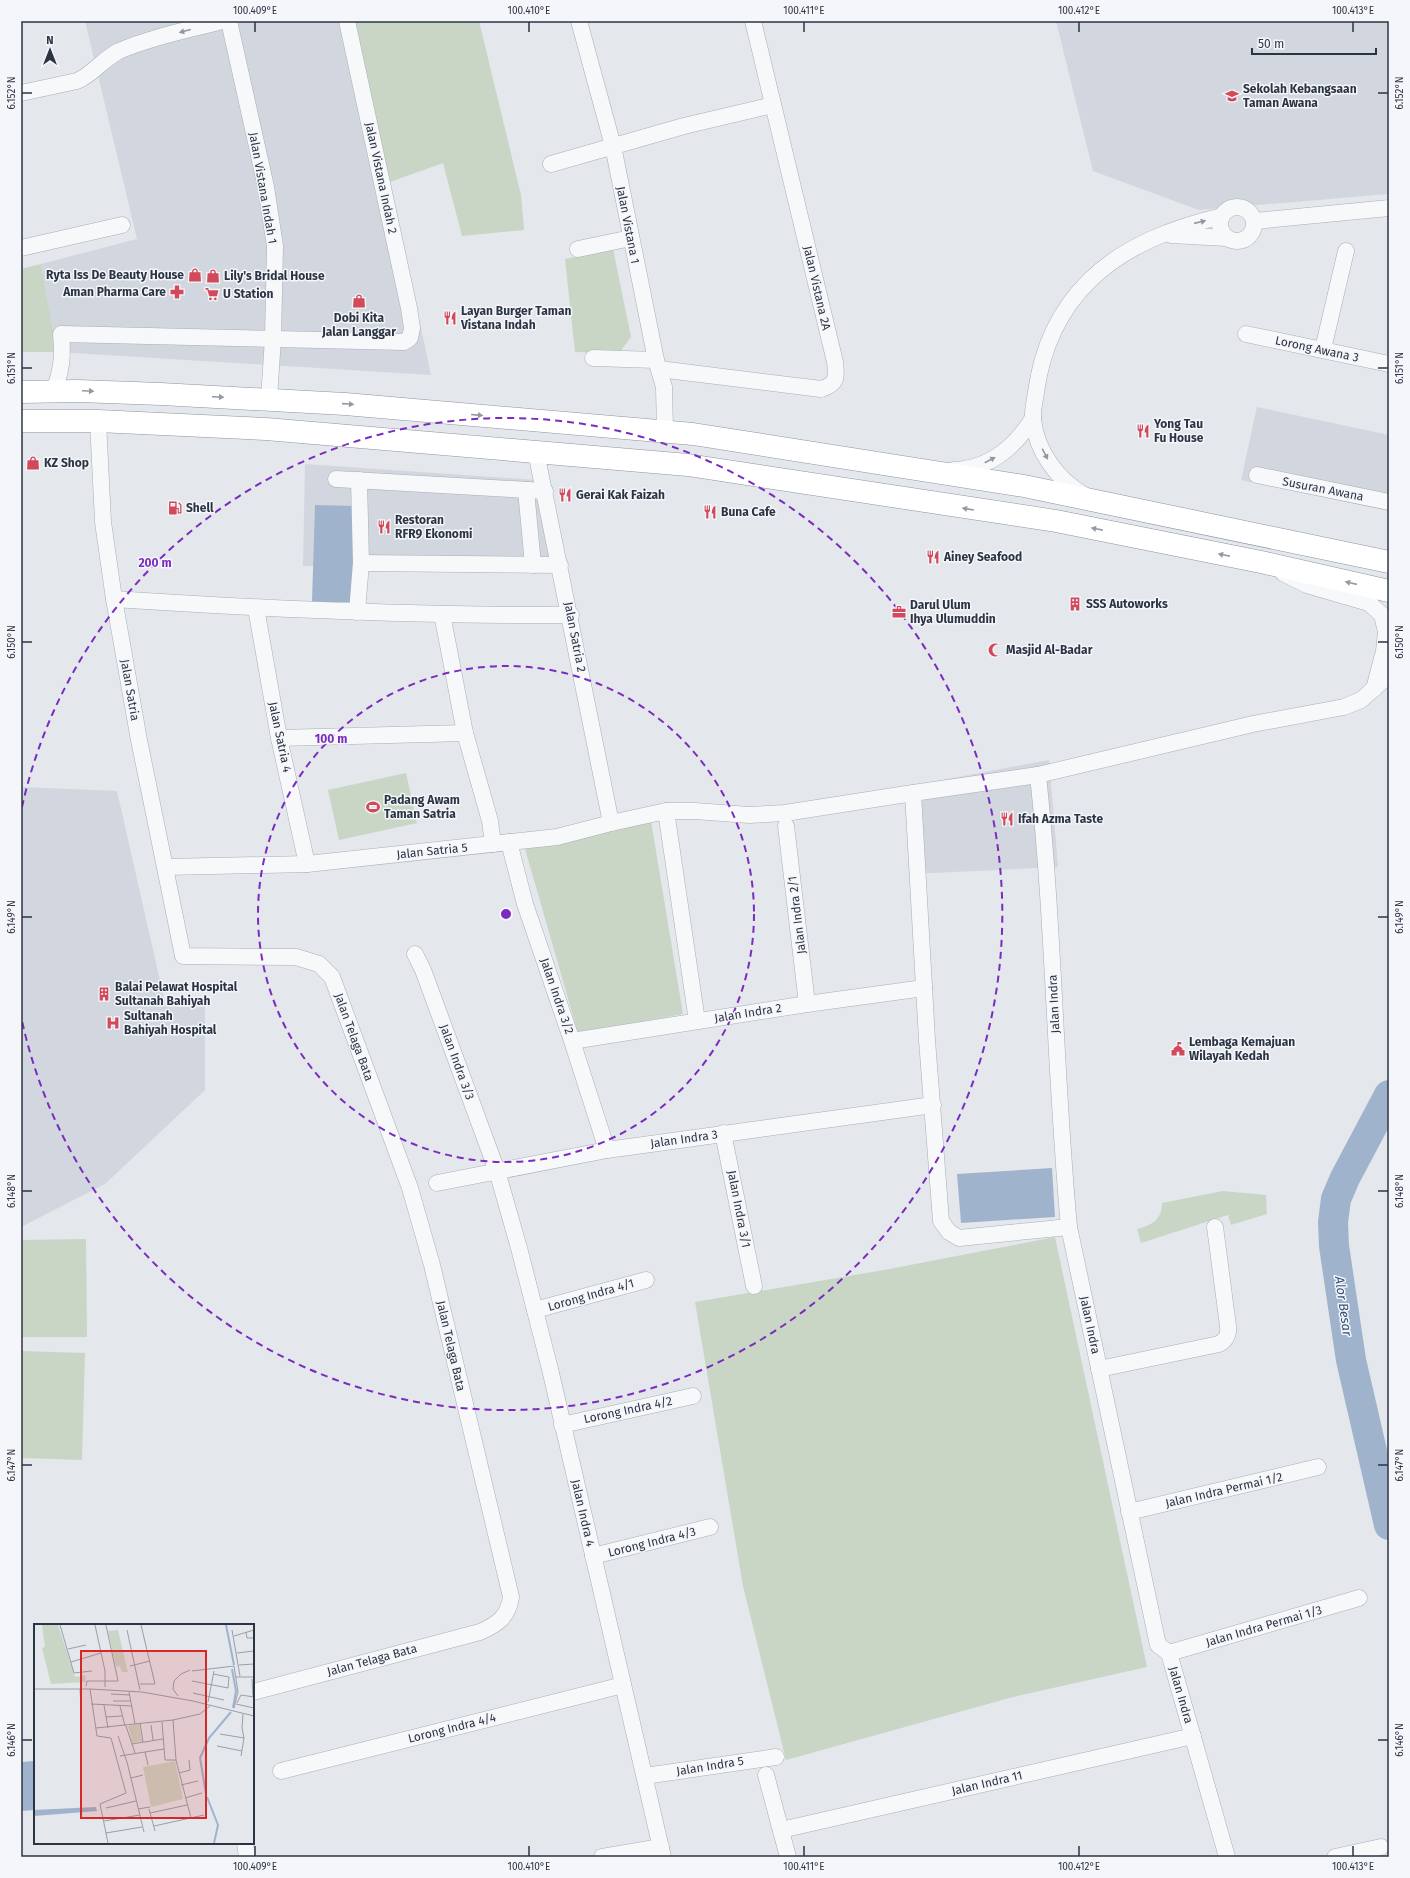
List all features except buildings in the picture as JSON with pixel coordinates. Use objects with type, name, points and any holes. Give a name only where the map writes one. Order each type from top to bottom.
[{"type":"highway","points":[[21,392],[78,391],[269,399],[413,409],[665,431],[1024,486],[1389,562]]},
{"type":"highway","points":[[21,421],[98,421],[266,429],[699,466],[1056,521],[1261,562],[1389,591]]},
{"type":"street","points":[[21,93],[76,81],[84,77],[118,52],[144,42],[222,21]]},
{"type":"street","name":"Jalan Vistana Indah 1","points":[[228,21],[271,219],[275,246],[274,338],[269,399]]},
{"type":"street","name":"Jalan Vistana Indah 2","points":[[274,338],[404,342],[411,334],[412,328],[409,308],[347,21]]},
{"type":"street","name":"Jalan Vistana 1","points":[[579,21],[613,146],[630,238],[664,387],[665,431]]},
{"type":"street","name":"Jalan Vistana 2A","points":[[658,365],[821,389],[834,383],[836,378],[835,362],[753,21]]},
{"type":"street","points":[[551,164],[684,126],[773,105]]},
{"type":"street","points":[[1092,500],[1070,486],[1052,466],[1039,443],[1033,418],[1039,367],[1048,340],[1064,310],[1090,280],[1125,253],[1153,238],[1188,224],[1222,216],[1230,208],[1243,208],[1253,215],[1255,221],[1253,233],[1244,241],[1238,242],[1227,238],[1188,235],[1153,238]]},
{"type":"street","points":[[1255,221],[1389,208]]},
{"type":"street","points":[[1222,216],[1220,228],[1227,238]]},
{"type":"street","points":[[21,248],[122,225]]},
{"type":"street","points":[[578,249],[630,238]]},
{"type":"street","points":[[1323,349],[1346,251]]},
{"type":"street","points":[[53,392],[61,371],[63,354],[61,334],[274,338]]},
{"type":"street","name":"Lorong Awana 3","points":[[1246,334],[1389,364]]},
{"type":"street","points":[[593,358],[658,365]]},
{"type":"street","points":[[925,470],[965,469],[980,466],[993,459],[1016,441],[1033,418]]},
{"type":"street","name":"Jalan Satria","points":[[98,421],[103,522],[114,599],[139,740],[183,956]]},
{"type":"street","name":"Jalan Satria 2","points":[[536,452],[571,615],[611,823]]},
{"type":"street","name":"Susuran Awana","points":[[1257,475],[1389,502]]},
{"type":"street","points":[[336,479],[545,491]]},
{"type":"street","points":[[357,612],[360,563],[359,480]]},
{"type":"street","points":[[526,490],[533,565]]},
{"type":"street","points":[[1261,562],[1307,585],[1369,603],[1382,615],[1386,632],[1385,645],[1374,690]]},
{"type":"street","points":[[360,563],[560,565]]},
{"type":"street","points":[[114,599],[256,608],[357,612],[571,615]]},
{"type":"street","name":"Jalan Satria 4","points":[[256,608],[279,738],[307,864]]},
{"type":"street","points":[[442,614],[465,733],[490,821],[493,844]]},
{"type":"street","name":"Jalan Satria 5","points":[[166,867],[307,864],[557,837],[666,811],[694,811],[749,815],[785,813],[913,792],[1038,776],[1254,724],[1344,707],[1361,700],[1389,675]]},
{"type":"street","points":[[279,738],[465,733]]},
{"type":"street","name":"Jalan Indra","points":[[1038,776],[1063,1160],[1069,1228],[1158,1645],[1169,1653],[1227,1857]]},
{"type":"street","points":[[913,792],[924,988],[942,1221],[949,1232],[959,1238],[1069,1228]]},
{"type":"street","points":[[666,811],[697,1021]]},
{"type":"street","name":"Jalan Indra 2/1","points":[[786,826],[807,1004]]},
{"type":"street","name":"Jalan Indra 3/2","points":[[509,842],[525,904],[572,1041],[607,1150]]},
{"type":"street","name":"Jalan Indra 3/3","points":[[415,954],[423,970],[497,1171]]},
{"type":"street","name":"Jalan Telaga Bata","points":[[183,956],[296,957],[319,964],[332,978],[410,1188],[419,1219],[434,1272],[511,1597],[509,1608],[504,1617],[495,1626],[480,1632],[254,1692]]},
{"type":"street","name":"Jalan Indra 2","points":[[572,1041],[807,1004],[924,988]]},
{"type":"street","name":"Jalan Indra 3","points":[[437,1183],[607,1150],[933,1105]]},
{"type":"street","name":"Jalan Indra 3/1","points":[[723,1133],[754,1286]]},
{"type":"street","name":"Jalan Indra 4","points":[[497,1171],[536,1310],[662,1852]]},
{"type":"street","points":[[1099,1369],[1219,1344],[1223,1341],[1229,1332],[1215,1227]]},
{"type":"street","name":"Lorong Indra 4/1","points":[[536,1310],[646,1280]]},
{"type":"street","name":"Lorong Indra 4/2","points":[[562,1425],[693,1396]]},
{"type":"street","name":"Jalan Indra Permai 1/2","points":[[1129,1512],[1318,1467]]},
{"type":"street","name":"Lorong Indra 4/3","points":[[594,1556],[710,1527]]},
{"type":"street","name":"Jalan Indra Permai 1/3","points":[[1169,1653],[1359,1598]]},
{"type":"street","name":"Lorong Indra 4/4","points":[[281,1771],[623,1685]]},
{"type":"street","name":"Jalan Indra 11","points":[[781,1830],[1193,1736]]},
{"type":"street","name":"Jalan Indra 5","points":[[645,1776],[776,1757]]},
{"type":"street","points":[[766,1775],[788,1857]]},
{"type":"street","points":[[245,1844],[247,1857]]},
{"type":"street","points":[[1335,1857],[1382,1847]]},
{"type":"street","points":[[602,1857],[662,1852]]},
{"type":"shaded area","points":[[85,21],[355,21],[431,375],[57,352],[41,264],[137,239]]},
{"type":"shaded area","name":"Sekolah Kebangsaan Taman Awana","points":[[1056,21],[1389,21],[1389,194],[1199,210],[1093,171]]},
{"type":"shaded area","points":[[1257,407],[1389,435],[1389,511],[1241,480]]},
{"type":"shaded area","points":[[305,464],[550,481],[563,567],[303,566]]},
{"type":"shaded area","points":[[1049,760],[1058,867],[909,874],[905,787]]},
{"type":"shaded area","name":"Sultanah Bahiyah Hospital","points":[[21,787],[117,791],[166,1007],[205,1007],[205,1090],[105,1184],[21,1227]]},
{"type":"green space","points":[[355,21],[479,21],[521,195],[524,230],[462,236],[443,163],[390,182]]},
{"type":"green space","points":[[613,249],[631,337],[619,353],[575,352],[565,259]]},
{"type":"green space","points":[[41,264],[57,352],[21,352],[21,269]]},
{"type":"green space","name":"Padang Awam Taman Satria","points":[[406,773],[417,823],[339,840],[328,790]]},
{"type":"green space","points":[[651,821],[683,1014],[578,1033],[523,842]]},
{"type":"green space","points":[[1223,1191],[1266,1195],[1267,1214],[1231,1225],[1228,1215],[1141,1243],[1137,1229],[1147,1226],[1158,1218],[1162,1209],[1162,1203]]},
{"type":"green space","points":[[1055,1237],[1147,1667],[1013,1697],[786,1760],[743,1586],[695,1302],[884,1270]]},
{"type":"green space","points":[[86,1239],[87,1337],[21,1337],[21,1240]]},
{"type":"green space","points":[[21,1351],[85,1353],[82,1460],[21,1458]]},
{"type":"water","points":[[315,505],[355,506],[353,602],[312,602]]},
{"type":"water","points":[[1052,1168],[1055,1217],[961,1223],[957,1174]]},
{"type":"water","points":[[34,1761],[34,1810],[21,1811],[21,1762]]},
{"type":"waterway","name":"Alor Besar","points":[[1389,1095],[1345,1178],[1336,1199],[1333,1222],[1334,1246],[1351,1360],[1389,1525]]},
{"type":"place","name":"Sekolah Kebangsaan Taman Awana","points":[[1232,96]]},
{"type":"place","name":"Ryta Iss De Beauty House","points":[[195,275]]},
{"type":"place","name":"Lily's Bridal House","points":[[213,276]]},
{"type":"place","name":"Aman Pharma Care","points":[[177,292]]},
{"type":"place","name":"U Station","points":[[212,294]]},
{"type":"place","name":"Dobi Kita Jalan Langgar","points":[[359,301]]},
{"type":"place","name":"Layan Burger Taman Vistana Indah","points":[[450,318]]},
{"type":"place","name":"Yong Tau Fu House","points":[[1143,431]]},
{"type":"place","name":"KZ Shop","points":[[33,463]]},
{"type":"place","name":"Gerai Kak Faizah","points":[[565,495]]},
{"type":"place","name":"Shell","points":[[175,508]]},
{"type":"place","name":"Buna Cafe","points":[[710,512]]},
{"type":"place","name":"Restoran RFR9 Ekonomi","points":[[384,527]]},
{"type":"place","name":"Ainey Seafood","points":[[933,557]]},
{"type":"place","name":"SSS Autoworks","points":[[1075,604]]},
{"type":"place","name":"Darul Ulum Ihya Ulumuddin","points":[[899,612]]},
{"type":"place","name":"Masjid Al-Badar","points":[[995,650]]},
{"type":"place","name":"Padang Awam Taman Satria","points":[[373,807]]},
{"type":"place","name":"Ifah Azma Taste","points":[[1007,819]]},
{"type":"place","name":"Balai Pelawat Hospital Sultanah Bahiyah","points":[[104,994]]},
{"type":"place","name":"Sultanah Bahiyah Hospital","points":[[113,1023]]},
{"type":"place","name":"Lembaga Kemajuan Wilayah Kedah","points":[[1178,1049]]}]
